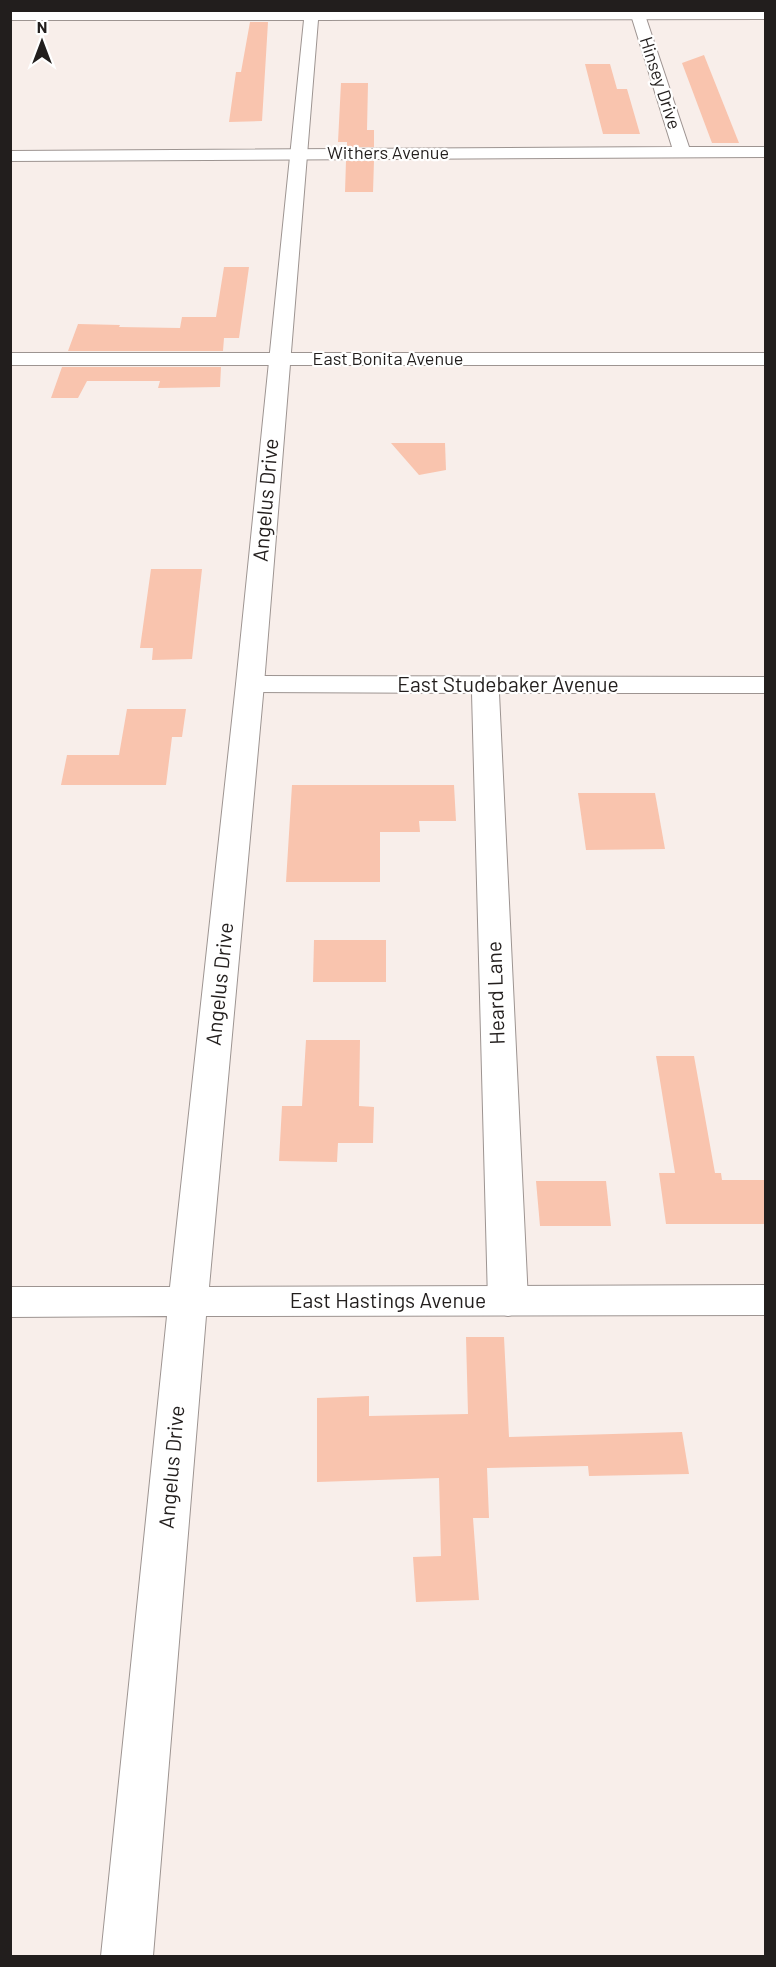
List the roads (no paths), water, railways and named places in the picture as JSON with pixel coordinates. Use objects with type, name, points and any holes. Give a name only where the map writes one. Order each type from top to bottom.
[{"type":"street","points":[[10,16],[312,13],[765,15]]},
{"type":"street","name":"Angelus Drive","points":[[127,1956],[188,1302],[250,684],[312,13]]},
{"type":"street","name":"Hinsey Drive","points":[[639,15],[682,151]]},
{"type":"street","name":"Withers Avenue","points":[[10,156],[765,152]]},
{"type":"street","name":"East Bonita Avenue","points":[[10,359],[765,359]]},
{"type":"street","name":"East Studebaker Avenue","points":[[250,684],[765,685]]},
{"type":"street","name":"Heard Lane","points":[[485,686],[508,1301]]},
{"type":"street","name":"East Hastings Avenue","points":[[10,1302],[765,1300]]}]
